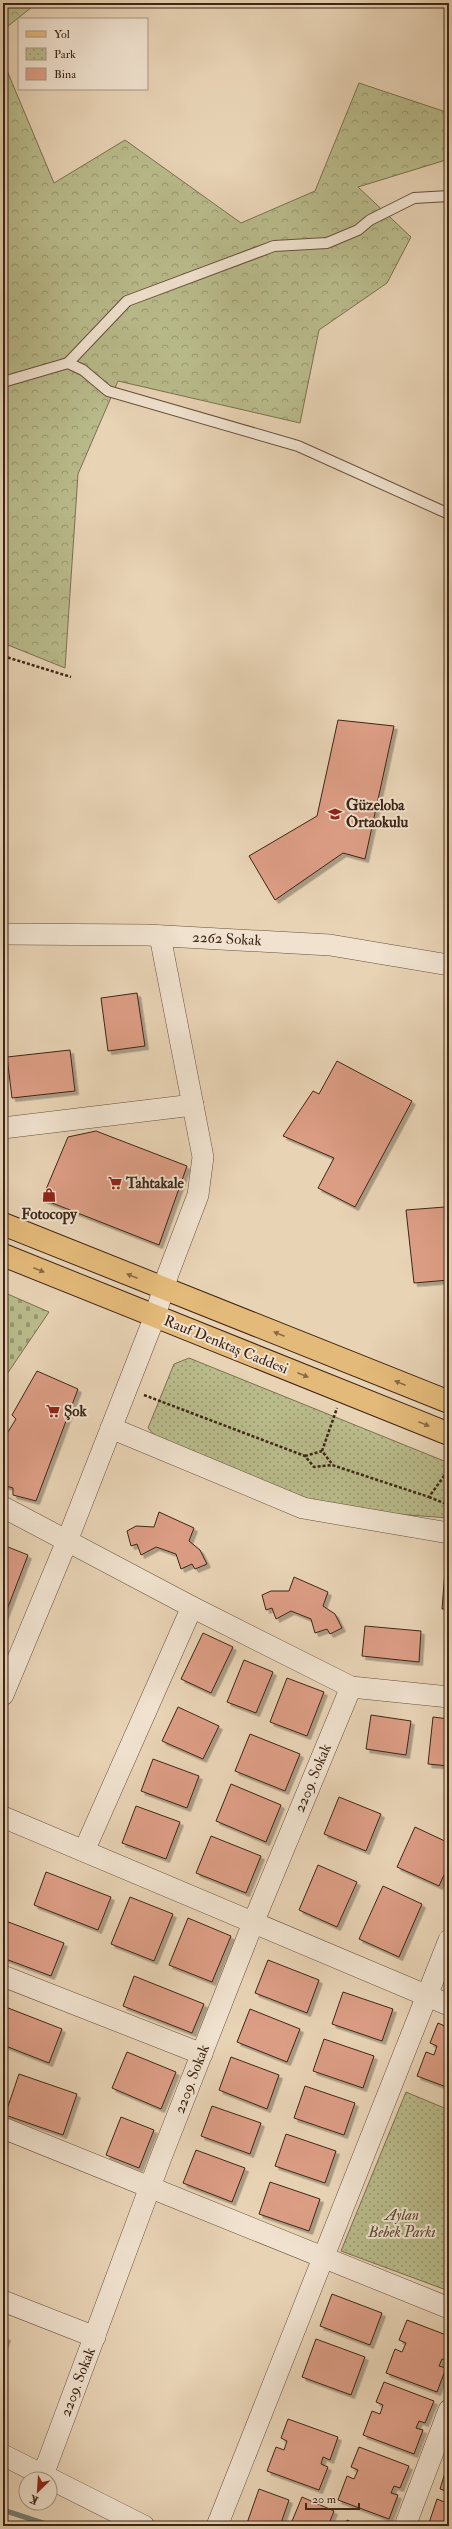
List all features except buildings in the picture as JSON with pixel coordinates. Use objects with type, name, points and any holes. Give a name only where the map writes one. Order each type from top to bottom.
[{"type":"main road","name":"Rauf Denktaş Caddesi","points":[[3,1224],[449,1402]]},
{"type":"main road","name":"Rauf Denktaş Caddesi","points":[[3,1255],[449,1434]]},
{"type":"street","name":"2262 Sokak","points":[[3,934],[160,936],[330,945],[448,960]]},
{"type":"street","points":[[3,1695],[67,1541],[127,1388],[155,1316],[198,1195],[203,1157],[160,936]]},
{"type":"street","points":[[3,1128],[193,1105]]},
{"type":"street","points":[[111,1428],[303,1508],[449,1533]]},
{"type":"street","points":[[3,1507],[192,1607],[351,1687],[449,1697]]},
{"type":"street","points":[[84,1851],[192,1607]]},
{"type":"street","name":"2209. Sokak","points":[[45,2471],[149,2188],[253,1922],[351,1687]]},
{"type":"street","points":[[3,1817],[449,2005]]},
{"type":"street","points":[[217,2526],[449,1940]]},
{"type":"street","points":[[3,1976],[202,2054]]},
{"type":"street","points":[[3,2128],[449,2308]]},
{"type":"street","points":[[3,2301],[95,2337]]},
{"type":"street","points":[[405,2526],[449,2410]]},
{"type":"street","points":[[3,2454],[35,2471]]},
{"type":"street","points":[[58,2483],[144,2526]]},
{"type":"lane","points":[[3,382],[68,363],[127,301],[274,246],[327,244],[358,230],[370,220],[414,198],[449,196]]},
{"type":"lane","points":[[68,363],[83,370],[108,391],[298,446],[449,514]]},
{"type":"path","points":[[3,656],[71,677]]},
{"type":"path","points":[[127,1388],[305,1456],[314,1467],[332,1465],[449,1505]]},
{"type":"path","points":[[322,1451],[337,1408]]},
{"type":"path","points":[[305,1456],[322,1451]]},
{"type":"path","points":[[322,1451],[332,1465]]},
{"type":"path","points":[[429,1497],[449,1469]]},
{"type":"green space","points":[[3,3],[37,3],[18,18],[3,30]]},
{"type":"green space","points":[[3,61],[54,183],[125,140],[241,223],[315,191],[359,83],[449,113],[449,159],[358,187],[411,237],[387,283],[319,330],[300,423],[118,381],[78,474],[65,668],[8,645],[3,655]]},
{"type":"green space","points":[[3,1292],[49,1312],[3,1380]]},
{"type":"green space","points":[[189,1358],[449,1463],[449,1518],[356,1511],[292,1496],[155,1436],[148,1428],[174,1364]]},
{"type":"green space","name":"Aylan Bebek Parkı","points":[[406,2092],[449,2110],[449,2291],[341,2251]]},
{"type":"waterway","points":[[3,2510],[52,2526]]},
{"type":"place","name":"Güzeloba Ortaokulu","points":[[335,814]]},
{"type":"place","name":"Tahtakale","points":[[115,1183]]},
{"type":"place","name":"Fotocopy","points":[[49,1195]]},
{"type":"place","name":"Şok","points":[[53,1411]]}]
